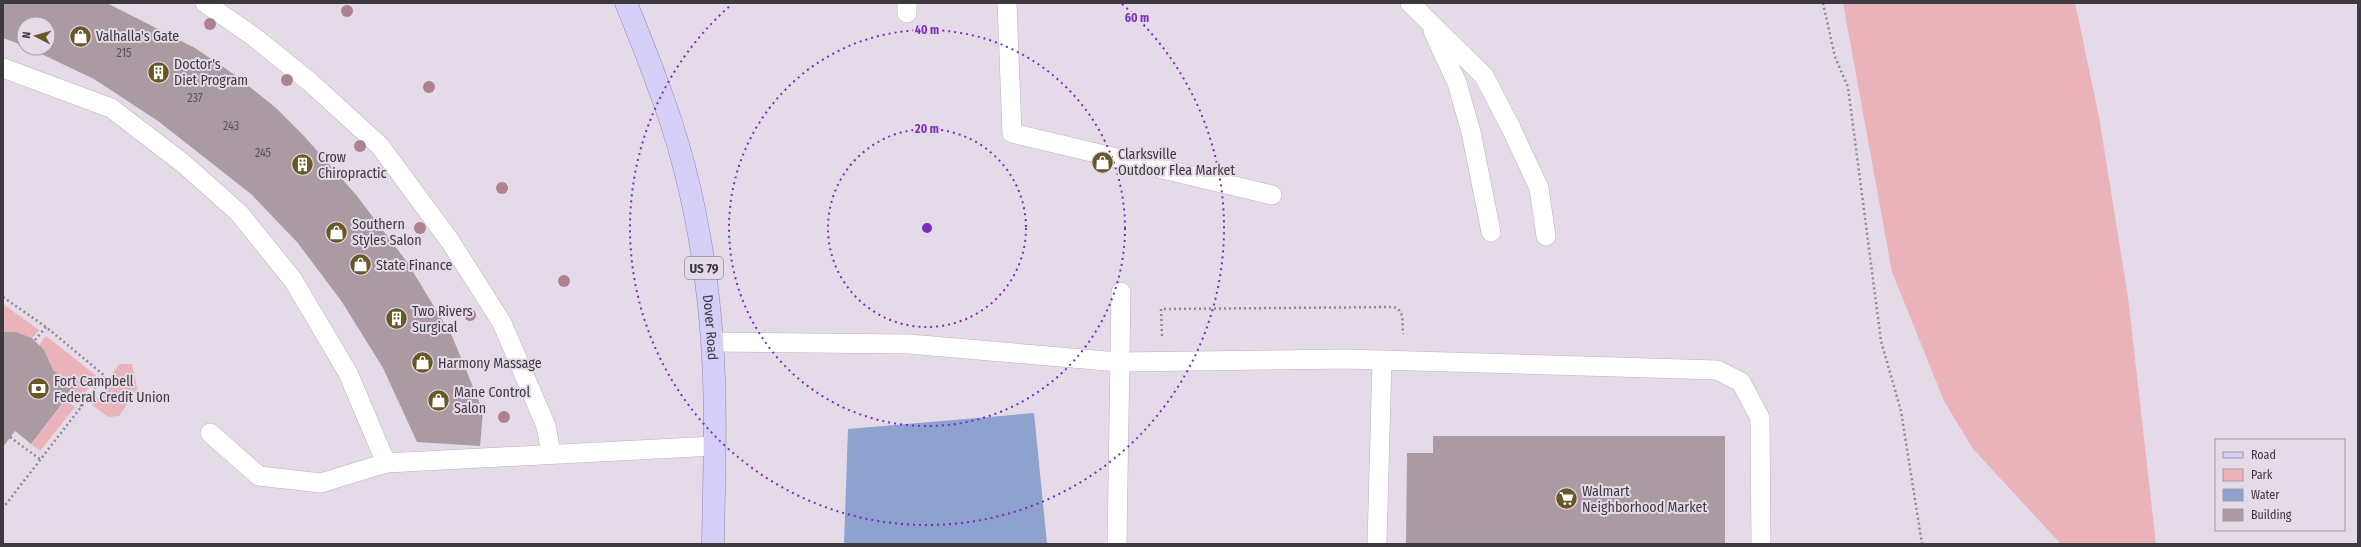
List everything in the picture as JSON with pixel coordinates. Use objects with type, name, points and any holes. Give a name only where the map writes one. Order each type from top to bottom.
[{"type":"main road","name":"Dover Road","points":[[626,3],[659,86],[682,161],[705,273],[712,342],[714,446],[713,544]]},
{"type":"lane","points":[[205,3],[254,37],[310,82],[380,146],[450,241],[502,323],[546,426],[551,453]]},
{"type":"lane","points":[[1007,3],[1012,133],[1272,195]]},
{"type":"lane","points":[[1410,3],[1484,76],[1512,128],[1539,188],[1546,236]]},
{"type":"lane","points":[[1428,20],[1457,83],[1471,132],[1491,232]]},
{"type":"lane","points":[[3,68],[111,108],[184,164],[239,213],[293,280],[348,373],[386,463]]},
{"type":"lane","points":[[1117,544],[1120,292]]},
{"type":"lane","points":[[712,342],[909,344],[1119,362],[1382,360],[1717,370],[1741,382],[1760,418],[1761,544]]},
{"type":"lane","points":[[1377,544],[1382,360]]},
{"type":"lane","points":[[210,433],[259,476],[321,482],[386,463],[551,453],[714,446]]},
{"type":"path","points":[[1823,3],[1835,56],[1849,95],[1881,341],[1901,411],[1922,544]]},
{"type":"path","points":[[3,297],[46,327],[105,376],[83,407],[3,508]]},
{"type":"path","points":[[36,340],[46,327]]},
{"type":"path","points":[[69,396],[83,407]]},
{"type":"path","points":[[10,437],[40,460]]},
{"type":"green space","points":[[1843,3],[2075,3],[2099,117],[2128,297],[2156,544],[2061,544],[1973,449],[1944,401],[1892,272]]},
{"type":"green space","points":[[3,304],[39,330],[32,338],[16,332],[3,332]]},
{"type":"green space","points":[[46,336],[98,377],[80,399],[72,391],[75,387],[53,370],[39,345]]},
{"type":"green space","points":[[120,364],[132,364],[137,389],[119,416],[108,417],[92,405],[113,378],[111,375]]},
{"type":"green space","points":[[66,400],[75,407],[40,451],[31,444]]},
{"type":"water","points":[[1034,413],[1047,544],[844,544],[848,429]]},
{"type":"building","points":[[3,3],[107,3],[195,48],[235,75],[276,108],[304,136],[357,196],[407,262],[452,336],[483,411],[480,446],[417,442],[383,368],[342,302],[297,242],[251,194],[158,121],[94,79],[46,56],[56,56],[56,16],[16,16],[16,43],[3,38]]},
{"type":"building","name":"Fort Campbell Federal Credit Union","points":[[3,332],[16,332],[32,338],[44,350],[53,370],[75,387],[31,444],[15,431],[3,447]]},
{"type":"building","name":"Walmart Neighborhood Market","points":[[1433,436],[1725,436],[1725,544],[1406,544],[1407,453],[1433,453]]},
{"type":"place","name":"Valhalla's Gate","points":[[81,36]]},
{"type":"place","name":"Doctor's Diet Program","points":[[158,72]]},
{"type":"place","name":"Clarksville Outdoor Flea Market","points":[[1102,162]]},
{"type":"place","name":"Crow Chiropractic","points":[[303,165]]},
{"type":"place","name":"Southern Styles Salon","points":[[337,232]]},
{"type":"place","name":"State Finance","points":[[361,265]]},
{"type":"place","name":"Two Rivers Surgical","points":[[397,319]]},
{"type":"place","name":"Harmony Massage","points":[[422,363]]},
{"type":"place","name":"Fort Campbell Federal Credit Union","points":[[38,389]]},
{"type":"place","name":"Mane Control Salon","points":[[439,400]]},
{"type":"place","name":"Walmart Neighborhood Market","points":[[1566,499]]}]
